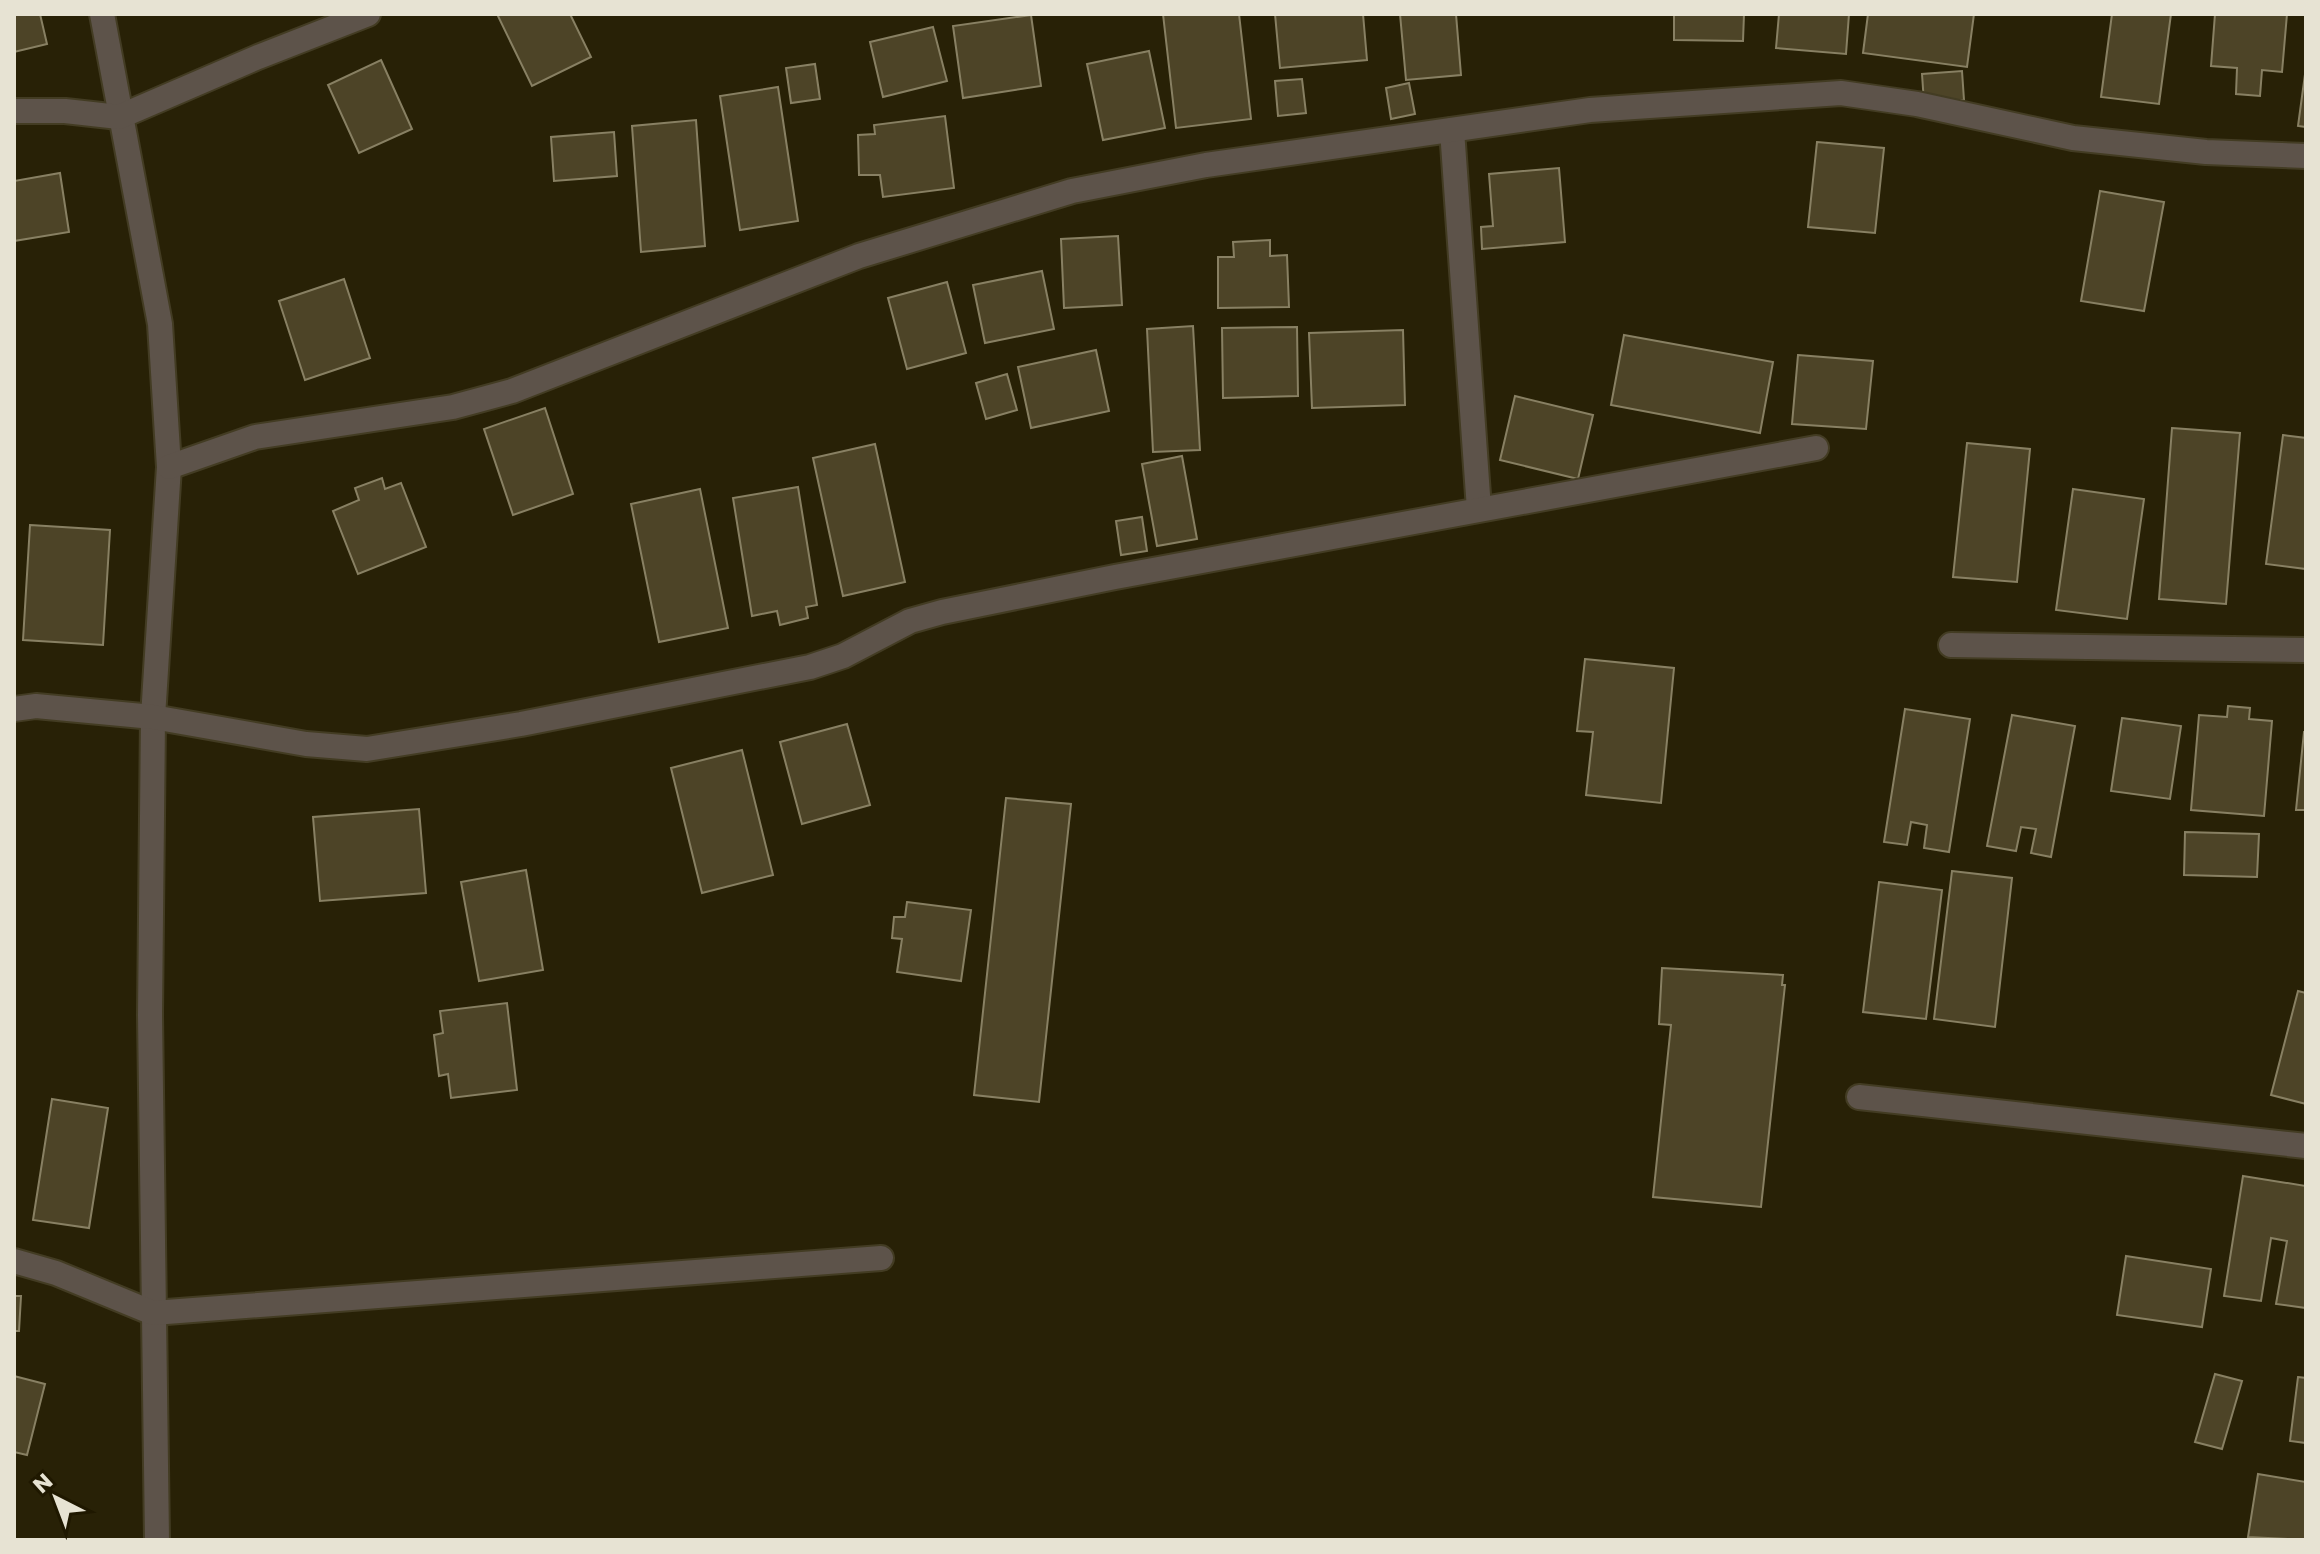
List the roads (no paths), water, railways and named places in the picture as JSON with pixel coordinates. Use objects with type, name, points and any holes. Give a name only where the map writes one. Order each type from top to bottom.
[{"type":"street","points":[[102,14],[160,324],[169,467],[153,717],[150,1015],[157,1540]]},
{"type":"street","points":[[14,111],[65,111],[119,117],[368,14]]},
{"type":"street","points":[[169,467],[255,437],[453,407],[512,391],[859,256],[1072,191],[1206,165],[1590,110],[1841,93],[1917,104],[2073,138],[2206,152],[2306,156]]},
{"type":"street","points":[[1452,130],[1479,509]]},
{"type":"street","points":[[14,709],[36,706],[153,717],[306,744],[367,749],[521,724],[810,667],[843,656],[910,621],[942,612],[1816,448]]},
{"type":"street","points":[[1951,645],[2306,650]]},
{"type":"street","points":[[1859,1097],[2306,1146]]},
{"type":"street","points":[[14,1261],[56,1273],[153,1313],[881,1258]]}]
